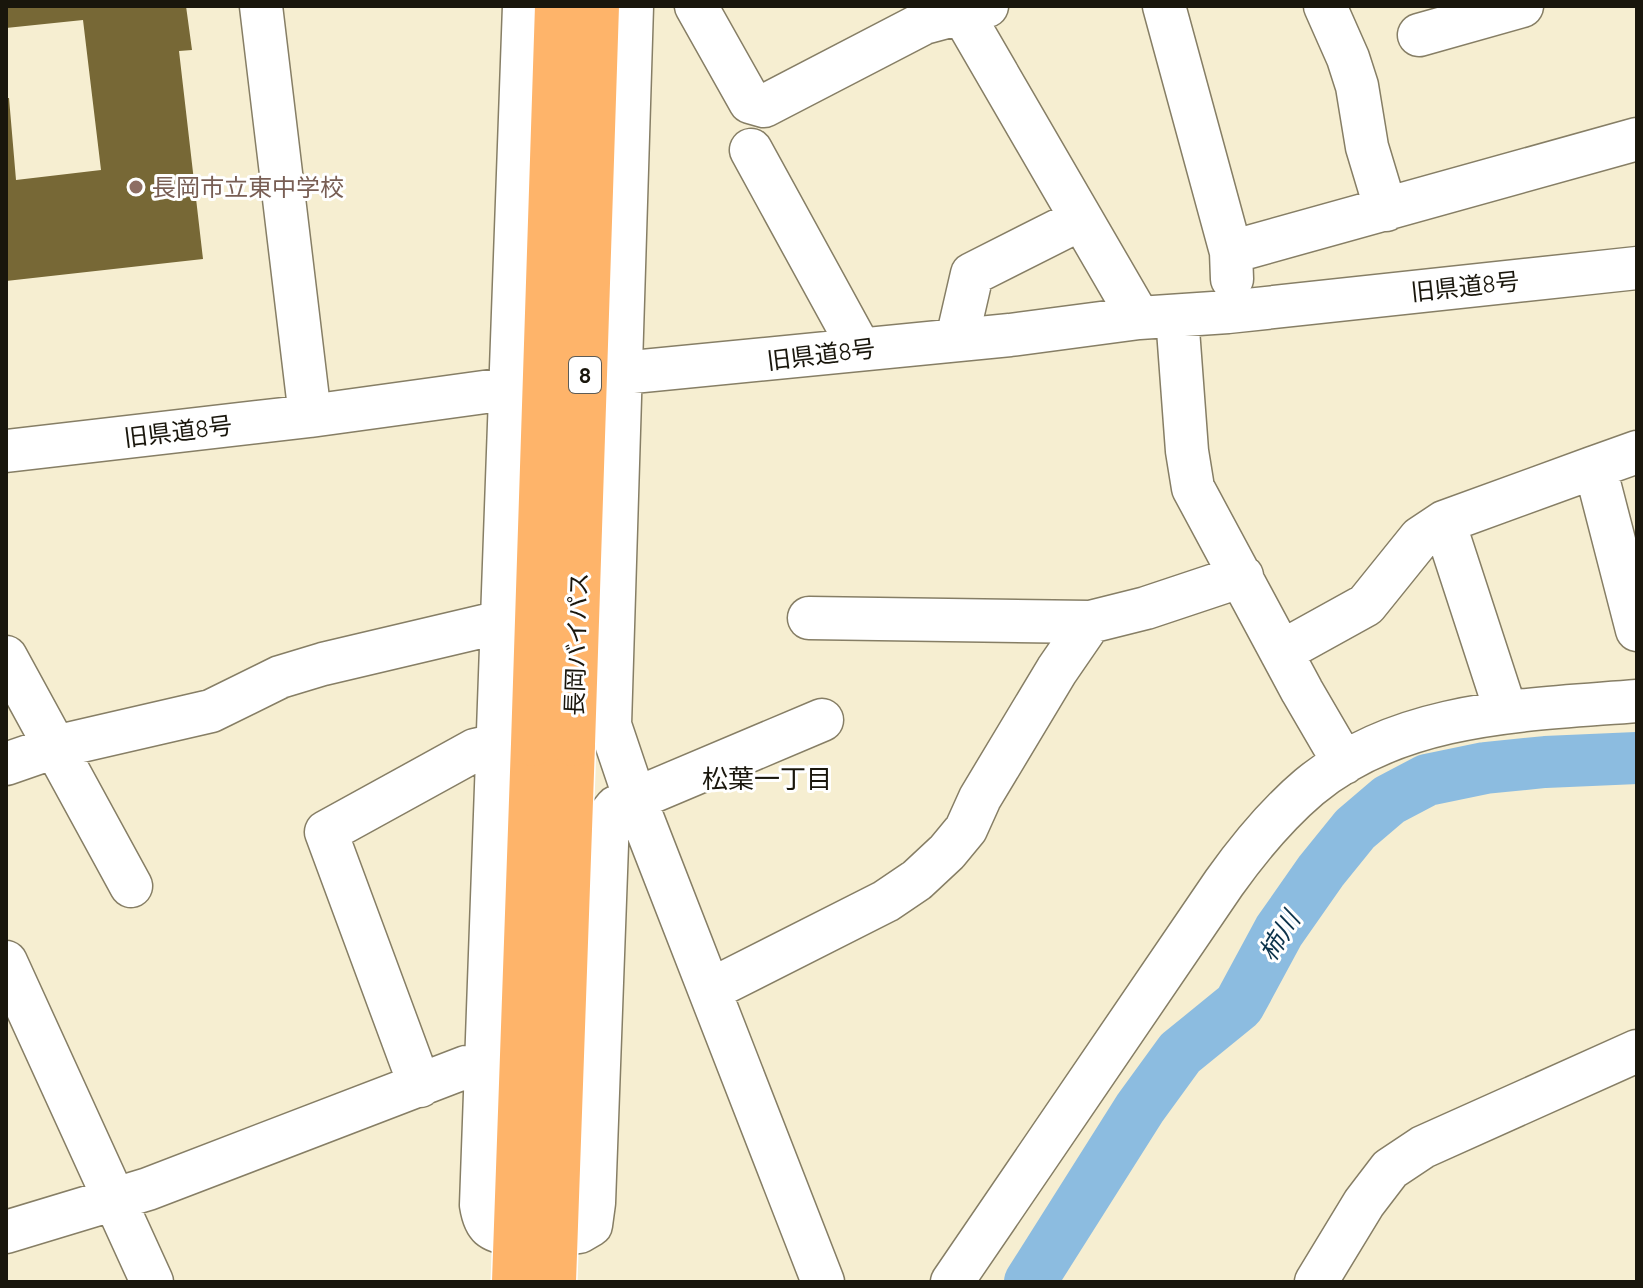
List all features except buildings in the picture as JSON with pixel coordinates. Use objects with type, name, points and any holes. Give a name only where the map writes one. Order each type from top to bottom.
[{"type":"highway","name":"長岡バイパス","points":[[554,1282],[535,1235],[534,744],[557,6]]},
{"type":"highway","name":"長岡バイパス","points":[[534,744],[597,6]]},
{"type":"highway","name":"長岡バイパス","points":[[514,1282],[535,1235]]},
{"type":"street","points":[[261,6],[310,416]]},
{"type":"street","points":[[524,6],[501,622],[534,744],[485,1070],[481,1205],[484,1221],[492,1230],[535,1235],[579,1232],[591,1225],[608,817],[616,807],[822,720]]},
{"type":"street","points":[[632,6],[610,725],[635,799],[823,1282]]},
{"type":"street","points":[[696,6],[750,102],[764,106],[924,23],[969,8],[1081,219],[1158,317],[1193,488],[1344,763]]},
{"type":"street","points":[[1164,6],[1231,252],[1233,286],[1228,312]]},
{"type":"street","points":[[1325,6],[1357,86],[1367,147],[1386,210]]},
{"type":"street","points":[[1419,35],[1522,6]]},
{"type":"street","points":[[1231,252],[1637,139]]},
{"type":"street","points":[[751,150],[860,349]]},
{"type":"street","points":[[957,339],[972,274],[1081,219]]},
{"type":"street","name":"旧県道8号","points":[[6,451],[310,416],[622,373],[1637,268]]},
{"type":"street","points":[[1281,652],[1366,605],[1420,538],[1444,522],[1637,452]]},
{"type":"street","points":[[1595,467],[1636,623]]},
{"type":"street","points":[[1444,522],[1506,712]]},
{"type":"street","points":[[809,618],[1090,622],[1146,608],[1242,576]]},
{"type":"street","points":[[6,764],[55,747],[211,711],[267,682],[294,672],[501,622]]},
{"type":"street","points":[[710,990],[886,901],[917,880],[947,852],[966,829],[980,798],[1057,670],[1090,622]]},
{"type":"street","points":[[6,657],[131,886]]},
{"type":"street","points":[[952,1282],[1258,837],[1310,787],[1344,763],[1398,738],[1451,721],[1506,712],[1637,701]]},
{"type":"street","points":[[420,1086],[326,832],[475,750],[534,744]]},
{"type":"street","points":[[6,962],[152,1282]]},
{"type":"street","points":[[1316,1282],[1364,1203],[1390,1169],[1423,1147],[1637,1051]]},
{"type":"street","points":[[6,1232],[116,1199],[466,1067],[485,1070]]},
{"type":"waterway","name":"柿川","points":[[1030,1282],[1140,1108],[1180,1053],[1239,1005],[1279,931],[1355,829],[1389,800],[1427,780],[1485,768],[1637,758]]},
{"type":"place","name":"長岡市立東中学校","points":[[136,187]]},
{"type":"district","name":"松葉一丁目","points":[[767,778]]}]
